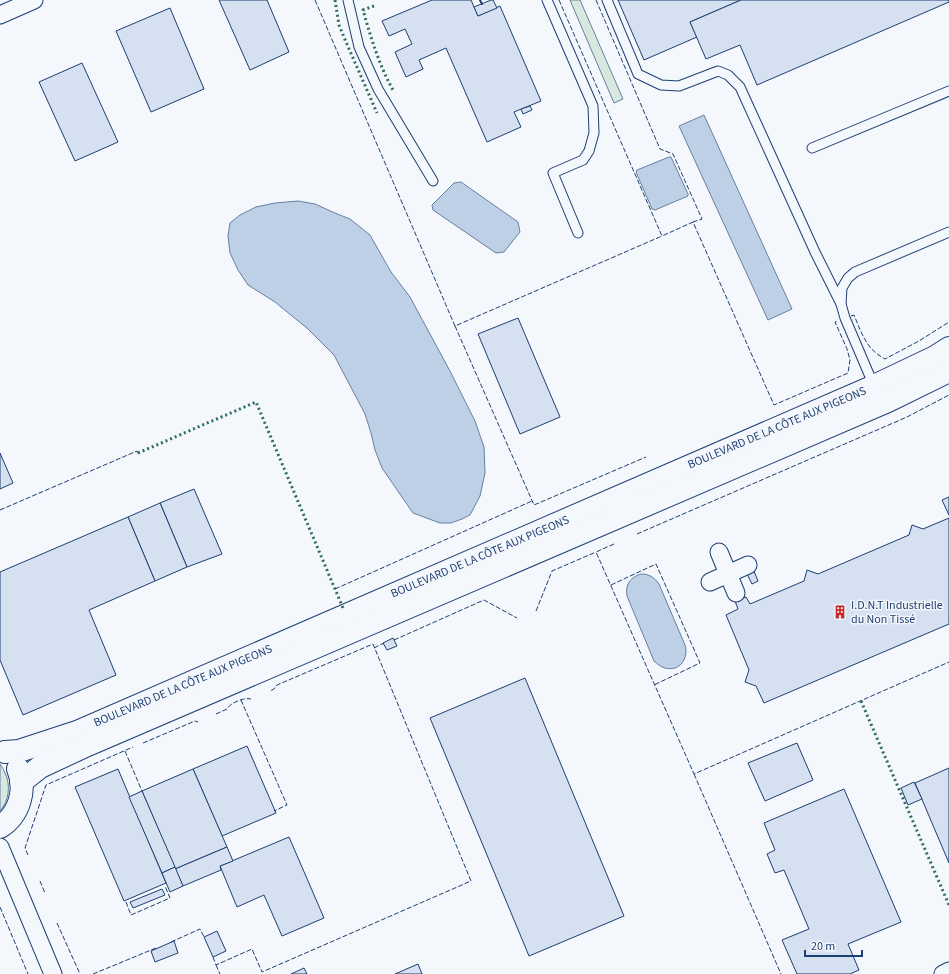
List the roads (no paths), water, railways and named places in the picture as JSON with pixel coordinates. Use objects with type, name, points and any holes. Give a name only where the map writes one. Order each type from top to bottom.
[{"type":"street","points":[[0,15],[34,0]]},
{"type":"street","name":"BOULEVARD DE LA CÔTE AUX PIGEONS","points":[[2,750],[19,751],[76,732],[874,386],[935,357],[949,348]]},
{"type":"street","name":"BOULEVARD DE LA CÔTE AUX PIGEONS","points":[[21,782],[40,767],[83,747],[888,401],[949,371]]},
{"type":"street","points":[[719,552],[736,593]]},
{"type":"street","points":[[710,582],[748,565]]},
{"type":"street","points":[[0,827],[7,823],[16,811],[21,797],[21,782],[18,771],[13,761],[2,750]]},
{"type":"street","points":[[0,848],[53,974]]},
{"type":"street","points":[[943,974],[949,971]]},
{"type":"lane","points":[[348,0],[359,46],[378,89],[433,181]]},
{"type":"lane","points":[[547,0],[593,106],[594,133],[589,151],[583,160],[553,173],[578,233]]},
{"type":"lane","points":[[606,0],[638,74],[661,85],[679,86],[718,71],[728,75],[740,87],[815,252],[841,304],[845,318],[874,386]]},
{"type":"lane","points":[[812,148],[949,91]]},
{"type":"lane","points":[[841,304],[842,288],[848,278],[855,272],[949,232]]},
{"type":"water","points":[[704,115],[792,309],[768,320],[679,126]]},
{"type":"water","points":[[671,157],[688,196],[655,210],[652,209],[636,172],[637,170]]},
{"type":"water","points":[[461,182],[518,222],[520,232],[504,252],[496,253],[433,210],[432,205],[454,183]]},
{"type":"water","points":[[298,201],[315,204],[350,219],[370,235],[391,272],[410,297],[475,421],[484,447],[485,473],[480,496],[470,515],[451,523],[440,523],[413,513],[382,468],[375,450],[365,414],[334,355],[308,329],[275,302],[248,285],[238,270],[230,253],[228,236],[230,223],[240,215],[256,207],[275,203]]},
{"type":"water","points":[[641,574],[651,576],[659,584],[685,645],[686,655],[682,663],[675,668],[664,668],[654,661],[627,596],[629,582],[637,575]]},
{"type":"place","name":"I.D.N.T Industrielle du Non Tissé","points":[[840,612]]}]
